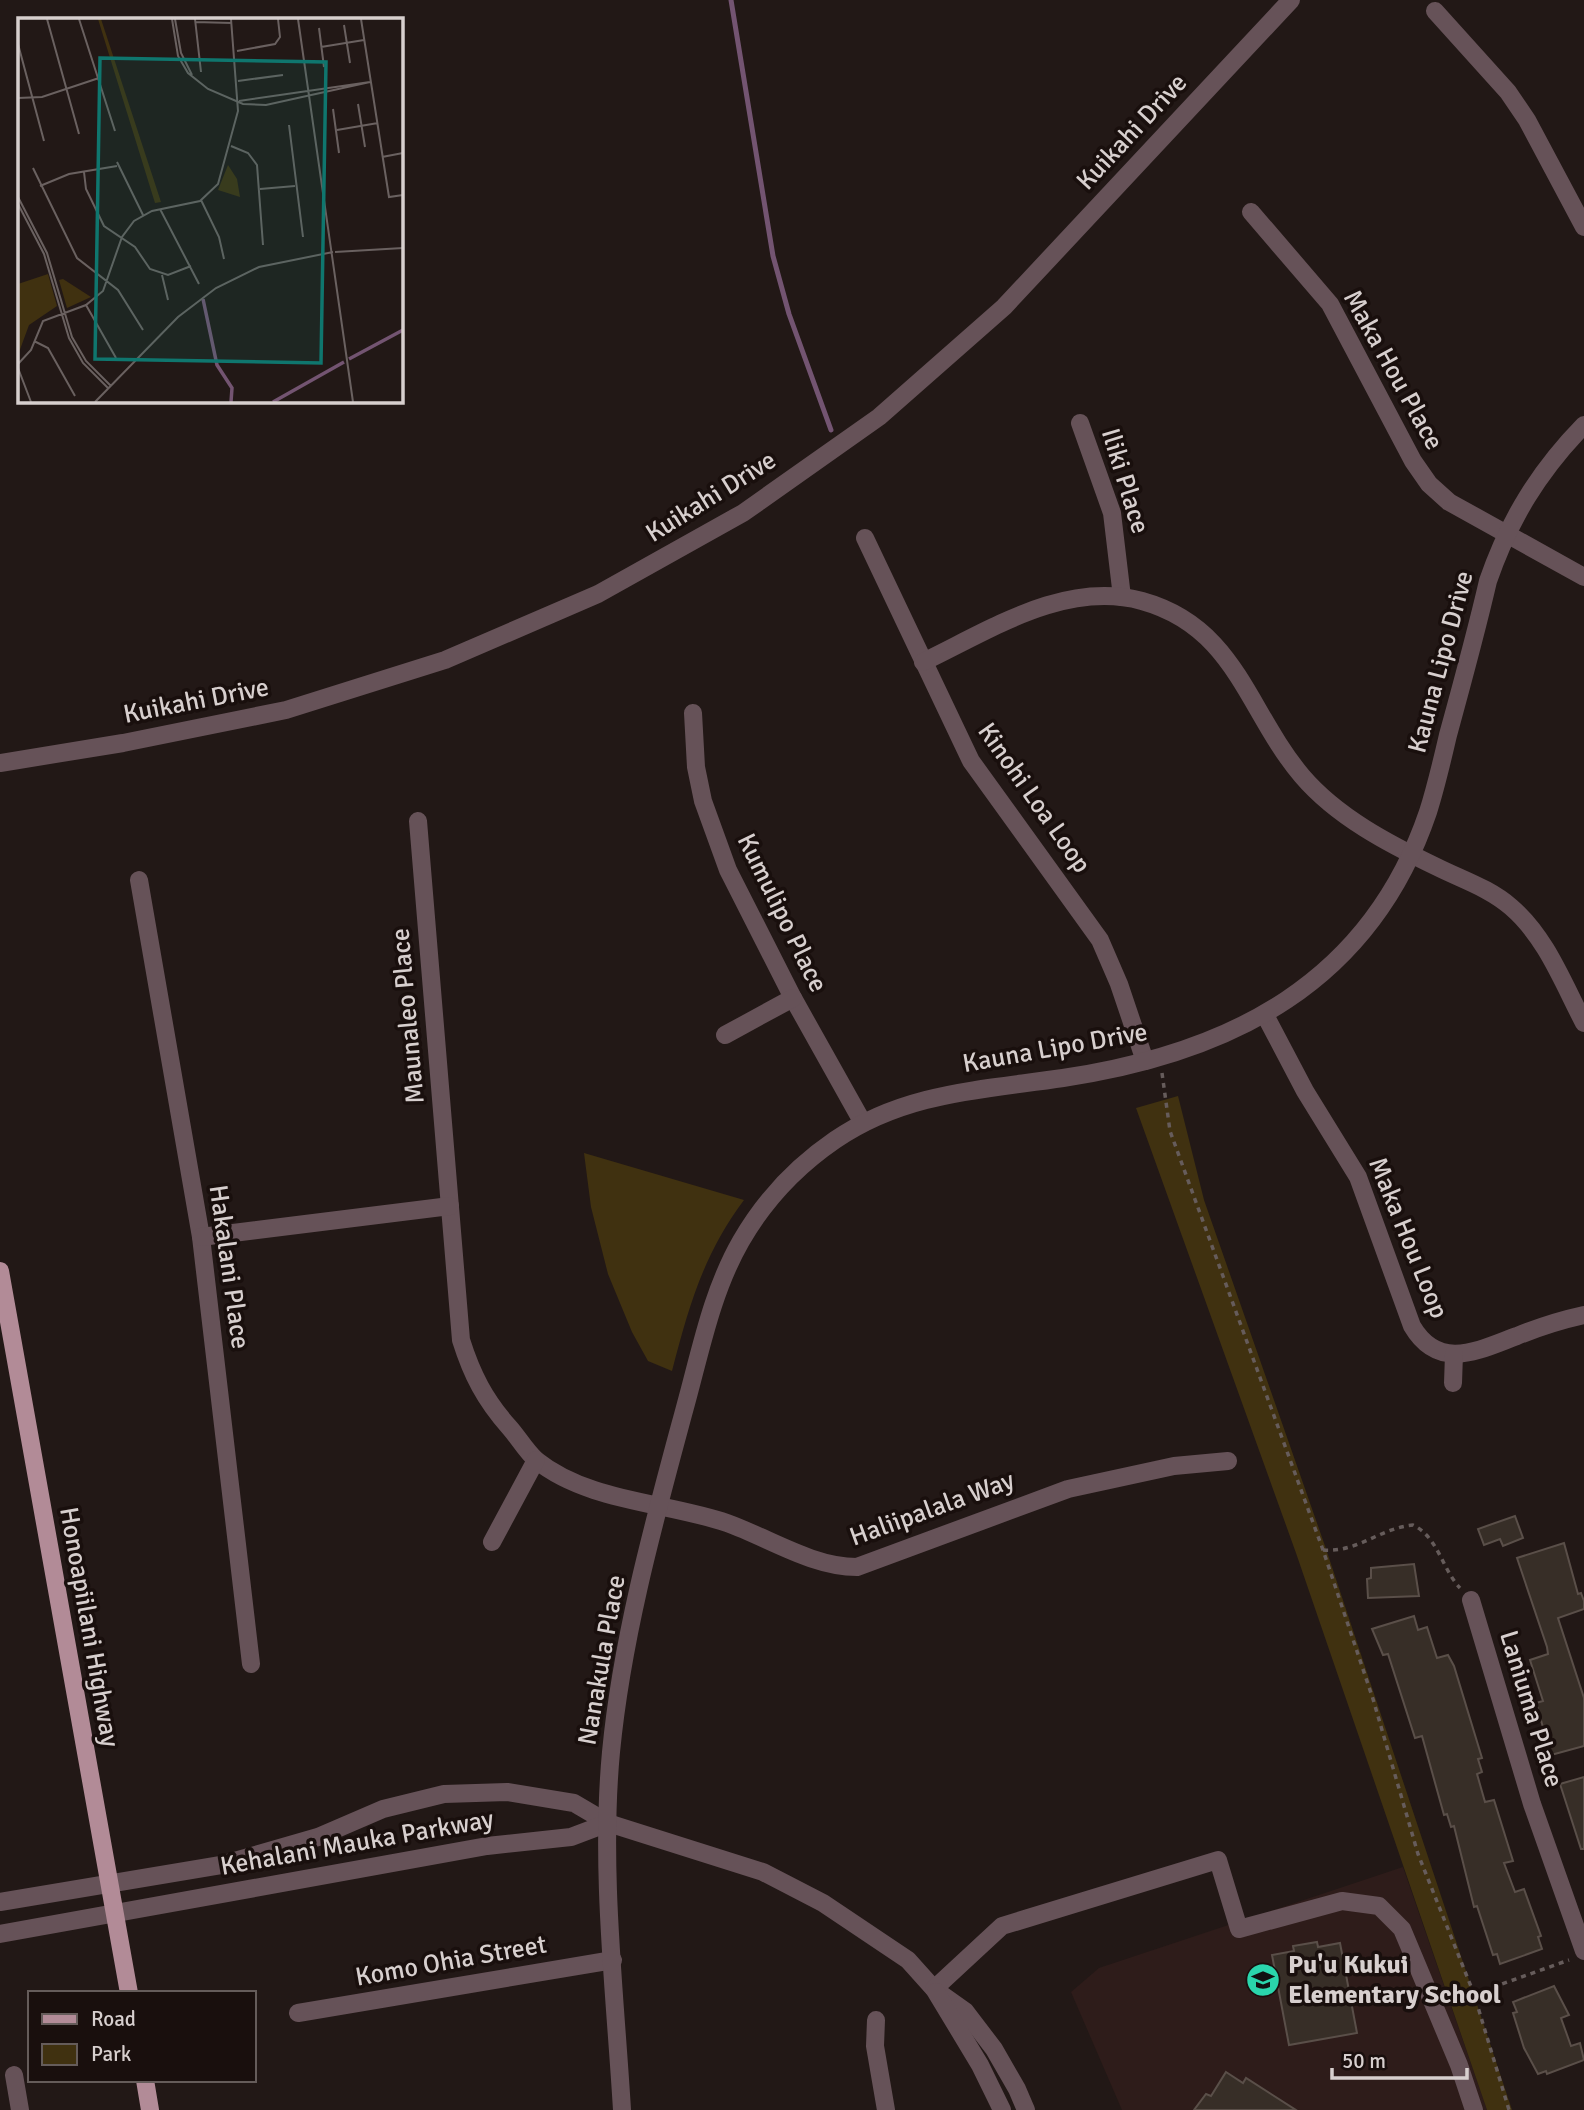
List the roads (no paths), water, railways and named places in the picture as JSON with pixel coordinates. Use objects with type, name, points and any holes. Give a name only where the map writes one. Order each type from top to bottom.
[{"type":"main road","name":"Honoapiilani Highway","points":[[0,1271],[129,1991]]},
{"type":"main road","points":[[145,2082],[150,2110]]},
{"type":"street","name":"Kuikahi Drive","points":[[0,763],[123,743],[286,710],[445,660],[598,594],[743,513],[879,417],[1004,307],[1291,0]]},
{"type":"street","points":[[1435,11],[1508,92],[1527,120],[1584,227]]},
{"type":"street","name":"Maka Hou Place","points":[[1251,212],[1330,304],[1420,473],[1449,502],[1506,532]]},
{"type":"street","name":"Iliki Place","points":[[1080,422],[1112,513],[1122,597]]},
{"type":"street","name":"Kauna Lipo Drive","points":[[658,1507],[713,1306],[741,1240],[784,1184],[809,1159],[863,1123],[935,1095],[1061,1079],[1201,1045],[1249,1025],[1286,1002],[1324,971],[1357,937],[1386,899],[1428,813],[1488,581],[1506,532],[1538,477],[1584,425]]},
{"type":"street","points":[[1506,532],[1584,578]]},
{"type":"street","name":"Kinohi Loa Loop","points":[[865,538],[971,761],[1100,940],[1152,1059]]},
{"type":"street","points":[[923,662],[1048,605],[1084,596],[1122,597],[1175,614],[1206,635],[1231,663],[1289,758],[1315,790],[1388,843],[1484,888],[1518,914],[1545,947],[1584,1023]]},
{"type":"street","name":"Kumulipo Place","points":[[693,713],[696,768],[710,823],[738,892],[863,1123]]},
{"type":"street","name":"Maunaleo Place","points":[[418,821],[461,1340],[472,1375],[489,1404],[536,1460]]},
{"type":"street","name":"Hakalani Place","points":[[139,880],[201,1237],[251,1664]]},
{"type":"street","points":[[725,1035],[793,998]]},
{"type":"street","name":"Maka Hou Loop","points":[[1265,1015],[1305,1091],[1358,1177],[1412,1326],[1432,1347],[1454,1354]]},
{"type":"street","points":[[201,1237],[450,1206]]},
{"type":"street","points":[[1453,1383],[1454,1354],[1471,1353],[1584,1315]]},
{"type":"street","points":[[492,1542],[536,1460]]},
{"type":"street","name":"Haliipalala Way","points":[[536,1460],[574,1481],[658,1507],[726,1523],[824,1562],[857,1567],[1068,1489],[1174,1466],[1228,1461]]},
{"type":"street","name":"Nanakula Place","points":[[608,1824],[611,1752],[619,1696],[658,1507]]},
{"type":"street","name":"Laniuma Place","points":[[1471,1600],[1578,1955]]},
{"type":"street","name":"Kehalani Mauka Parkway","points":[[0,1902],[221,1865],[270,1853],[383,1809],[444,1794],[497,1792],[574,1803],[608,1824],[763,1872],[823,1903],[908,1960],[934,1989],[980,2065],[1002,2110]]},
{"type":"street","points":[[608,1824],[622,2110]]},
{"type":"street","name":"Kehalani Mauka Parkway","points":[[0,1934],[486,1846],[570,1837],[608,1824]]},
{"type":"street","points":[[934,1989],[1002,1926],[1218,1860],[1239,1930],[1342,1901],[1379,1906],[1402,1929],[1459,2065],[1474,2110]]},
{"type":"street","name":"Komo Ohia Street","points":[[298,2013],[613,1960]]},
{"type":"street","name":"Kehalani Mauka Parkway","points":[[934,1989],[965,2011],[994,2049],[1026,2110]]},
{"type":"street","points":[[876,2020],[875,2046],[886,2110]]},
{"type":"street","points":[[14,2075],[20,2110]]},
{"type":"waterway","points":[[731,0],[773,256],[789,314],[831,430]]},
{"type":"place","name":"Pu'u Kukui Elementary School","points":[[1263,1980]]}]
